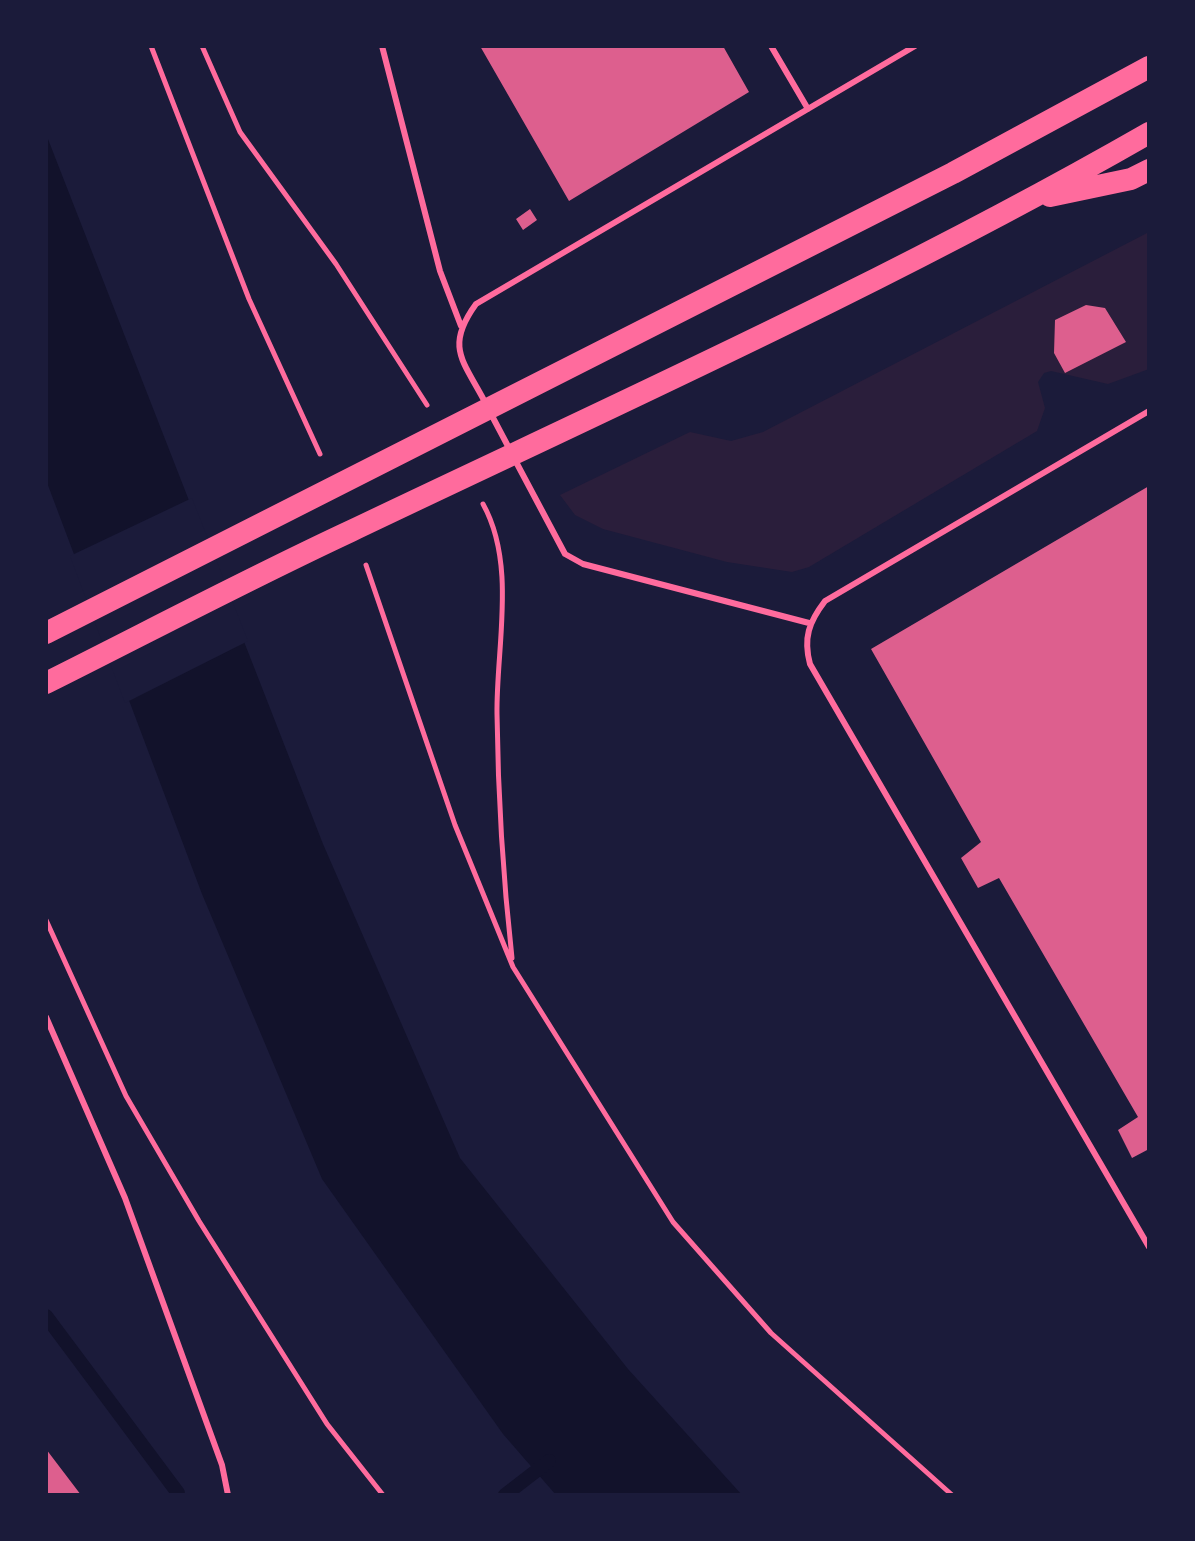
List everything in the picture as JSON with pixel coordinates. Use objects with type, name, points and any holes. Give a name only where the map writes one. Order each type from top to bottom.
[{"type":"highway","points":[[46,633],[744,280],[966,166],[1149,67]]},
{"type":"highway","points":[[46,683],[335,538],[769,332],[1026,202],[1149,133]]},
{"type":"highway","points":[[1026,202],[1131,179],[1149,170]]},
{"type":"lane","points":[[382,46],[440,271],[461,326]]},
{"type":"lane","points":[[771,46],[808,109]]},
{"type":"lane","points":[[809,623],[583,564],[565,554],[457,348],[461,326],[476,304],[915,46]]},
{"type":"lane","points":[[1149,411],[825,601],[809,623],[805,647],[810,664],[1149,1247]]},
{"type":"lane","points":[[46,1017],[125,1198],[222,1465],[228,1495]]},
{"type":"path","points":[[151,46],[249,299],[320,454]]},
{"type":"path","points":[[202,46],[240,132],[336,264],[434,417]]},
{"type":"path","points":[[478,496],[496,531],[501,586],[497,711],[500,843],[513,967]]},
{"type":"path","points":[[366,565],[455,825],[513,967],[673,1222],[771,1333],[952,1495]]},
{"type":"path","points":[[46,920],[126,1096],[199,1221],[327,1424],[383,1495]]},
{"type":"shaded area","points":[[46,134],[323,844],[460,1158],[628,1369],[742,1495],[556,1495],[503,1434],[322,1179],[202,894],[46,480]]},
{"type":"shaded area","points":[[1149,232],[1149,369],[1108,384],[1051,371],[1044,373],[1038,382],[1045,408],[1037,431],[809,567],[792,572],[727,562],[603,529],[575,515],[560,495],[690,432],[731,441],[763,432]]},
{"type":"pier","points":[[192,498],[248,641],[125,703],[70,556]]},
{"type":"building","points":[[480,46],[723,46],[749,92],[569,201]]},
{"type":"building","points":[[530,209],[537,220],[523,230],[516,219]]},
{"type":"building","points":[[1086,305],[1105,308],[1126,342],[1065,373],[1054,353],[1055,320]]},
{"type":"building","points":[[1149,486],[1149,1149],[1132,1158],[1118,1130],[1138,1117],[999,878],[978,888],[961,858],[981,842],[871,649]]},
{"type":"building","points":[[46,1449],[81,1495],[46,1495]]},
{"type":"waterway","points":[[46,1316],[178,1493]]},
{"type":"waterway","points":[[505,1495],[549,1461]]}]
